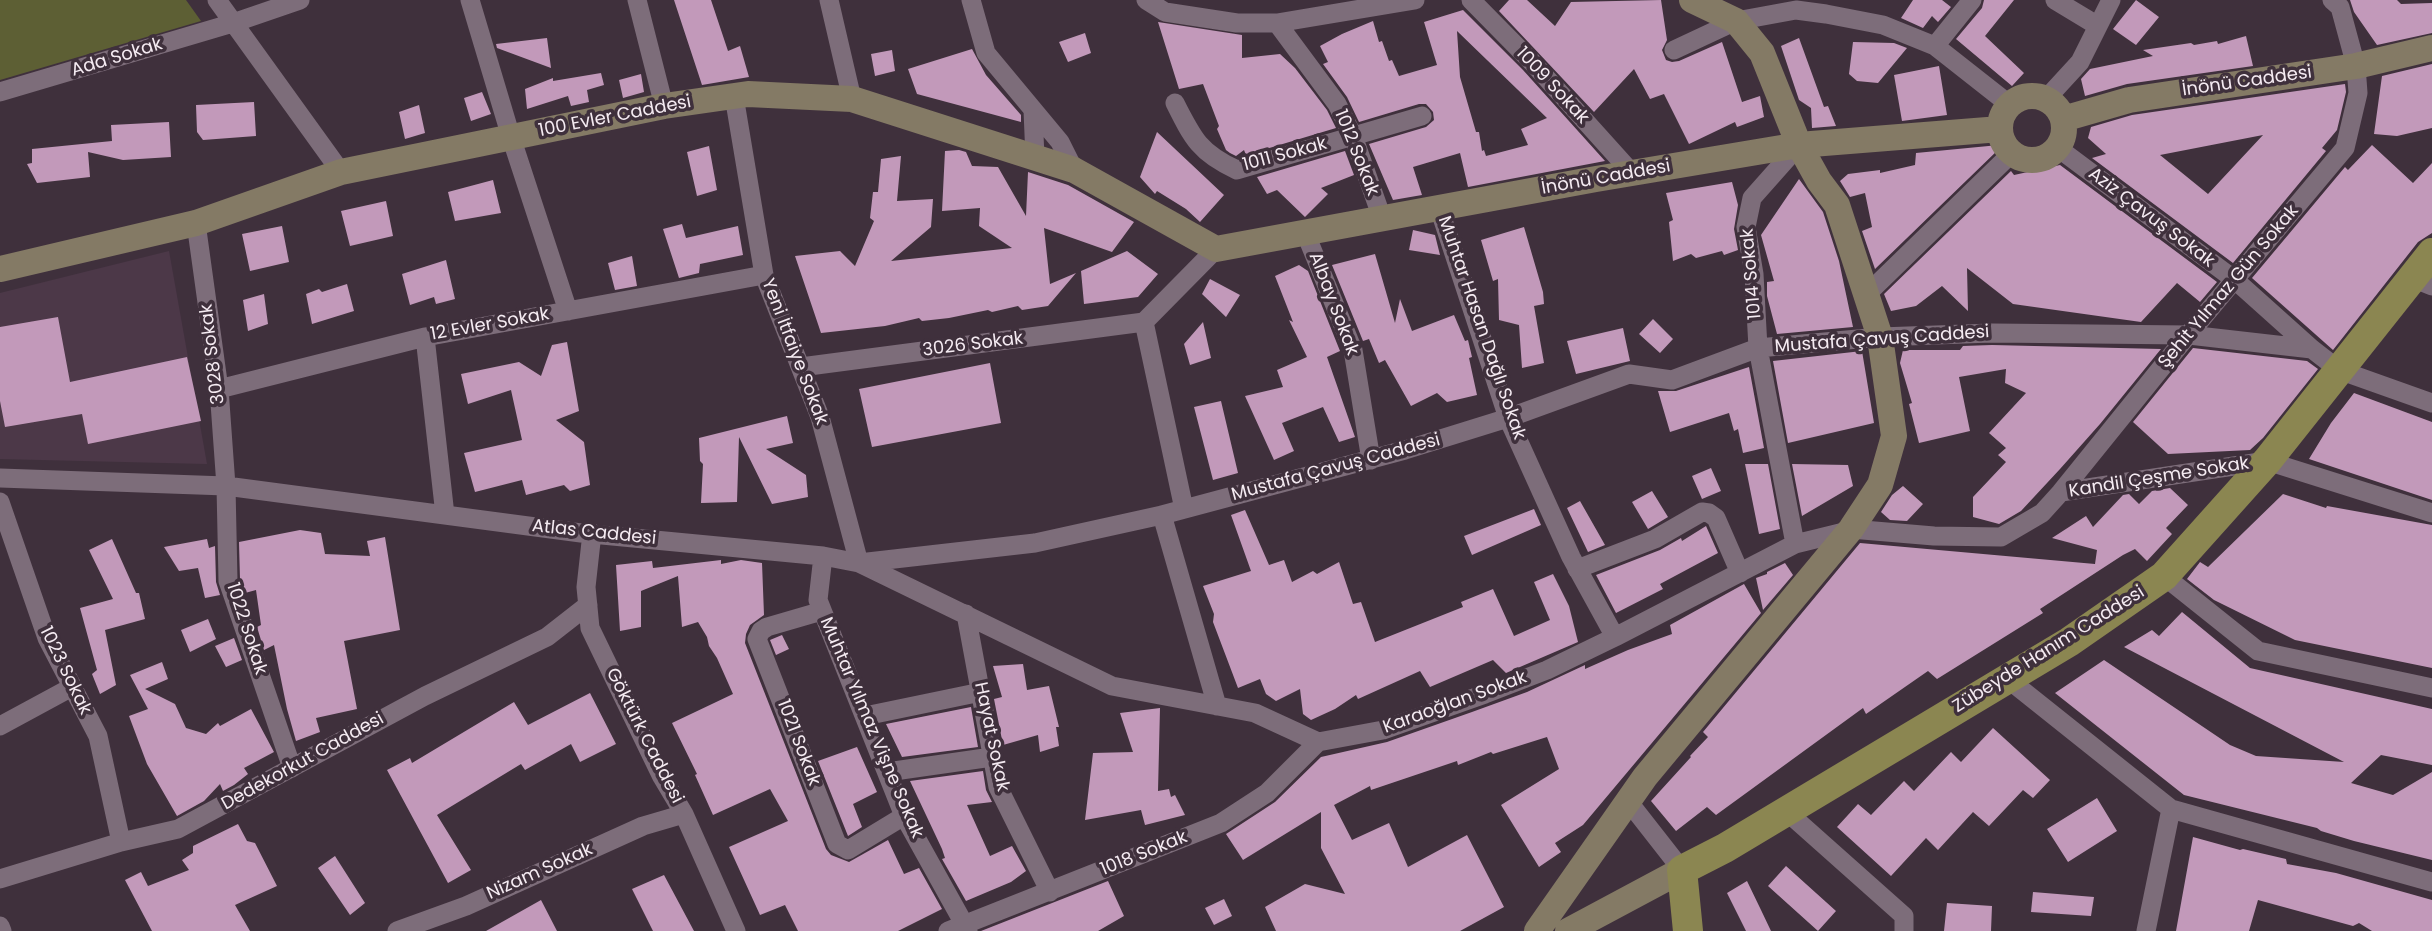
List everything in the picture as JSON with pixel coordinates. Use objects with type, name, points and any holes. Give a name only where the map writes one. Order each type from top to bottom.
[{"type":"main road","name":"Zübeyde Hanım Caddesi","points":[[1682,870],[2069,642],[2164,576],[2267,461],[2339,370],[2422,282],[2432,253]]},
{"type":"main road","points":[[1682,870],[1688,931]]},
{"type":"street","points":[[217,0],[341,173]]},
{"type":"street","name":"Ada Sokak","points":[[0,92],[233,23],[300,0]]},
{"type":"street","points":[[470,0],[568,311]]},
{"type":"street","points":[[637,0],[664,106]]},
{"type":"street","points":[[829,0],[852,99]]},
{"type":"street","points":[[971,0],[986,53],[1059,142],[1074,170]]},
{"type":"street","points":[[1146,0],[1165,12],[1237,23],[1277,23],[1322,8],[1415,0]]},
{"type":"street","name":"1009 Sokak","points":[[1471,0],[1532,62],[1632,173]]},
{"type":"street","points":[[1537,931],[1644,777],[1849,530],[1880,485],[1894,436],[1880,337],[1837,205],[1819,181],[1799,145],[1762,53],[1735,21],[1692,0]]},
{"type":"street","points":[[1935,46],[1972,0]]},
{"type":"street","points":[[2055,0],[2098,26]]},
{"type":"street","points":[[2046,99],[2080,62],[2112,0]]},
{"type":"street","name":"Şehit Yılmaz Gün Sokak","points":[[2061,492],[2345,148],[2358,93],[2356,66],[2340,7],[2332,0]]},
{"type":"street","points":[[1674,50],[1735,21],[1796,10],[1883,25],[1935,46],[2005,117]]},
{"type":"street","name":"1012 Sokak","points":[[1277,23],[1337,104],[1353,136],[1382,218]]},
{"type":"street","name":"İnönü Caddesi","points":[[2063,119],[2129,100],[2356,66],[2432,48]]},
{"type":"street","name":"100 Evler Caddesi","points":[[0,269],[196,223],[341,173],[664,106],[748,94],[852,99],[1074,170],[1216,249]]},
{"type":"street","name":"Yeni İtfaiye Sokak","points":[[734,96],[764,275],[820,417],[859,563]]},
{"type":"street","points":[[2027,96],[2046,99],[2060,110],[2063,119],[2065,129],[2058,148],[2041,159],[2021,158],[2012,153],[2001,138],[2005,117],[2027,96]]},
{"type":"street","name":"1011 Sokak","points":[[1175,103],[1195,142],[1218,161],[1237,170],[1422,116]]},
{"type":"street","points":[[1033,110],[1035,158]]},
{"type":"street","name":"İnönü Caddesi","points":[[1216,249],[1799,145],[2005,117]]},
{"type":"street","name":"1014 Sokak","points":[[1795,544],[1758,348],[1754,274],[1746,227],[1752,198],[1799,145]]},
{"type":"street","name":"Aziz Çavuş Sokak","points":[[2058,148],[2235,280],[2339,370]]},
{"type":"street","points":[[1867,294],[2012,153]]},
{"type":"street","name":"Muhtar Hasan Dağlı Sokak","points":[[1439,208],[1508,418],[1577,569],[1615,637]]},
{"type":"street","name":"3028 Sokak","points":[[196,223],[219,389],[226,486]]},
{"type":"street","name":"Albay Sokak","points":[[1305,232],[1353,351],[1371,460]]},
{"type":"street","points":[[1184,509],[1144,322],[1216,249]]},
{"type":"street","name":"12 Evler Sokak","points":[[219,389],[425,337],[764,275]]},
{"type":"street","name":"3026 Sokak","points":[[801,367],[1144,322]]},
{"type":"street","name":"Mustafa Çavuş Caddesi","points":[[1184,509],[1371,460],[1508,418],[1629,374],[1672,380],[1758,348],[1880,337],[1992,333],[2189,335],[2312,349]]},
{"type":"street","points":[[425,337],[445,514]]},
{"type":"street","points":[[2339,370],[2432,403]]},
{"type":"street","name":"Kandil Çeşme Sokak","points":[[1849,530],[2001,537],[2042,513],[2061,492],[2267,461],[2432,513]]},
{"type":"street","name":"Atlas Caddesi","points":[[0,478],[226,486],[592,533],[823,556],[859,563],[1035,543],[1184,509]]},
{"type":"street","name":"1022 Sokak","points":[[226,486],[228,581],[292,768]]},
{"type":"street","name":"1023 Sokak","points":[[0,502],[47,638],[98,736],[121,842]]},
{"type":"street","points":[[1577,569],[1655,539],[1702,512],[1716,518],[1740,573]]},
{"type":"street","points":[[1162,515],[1217,706]]},
{"type":"street","name":"Karaoğlan Sokak","points":[[1318,742],[1383,730],[1485,695],[1615,637],[1795,544],[1849,530]]},
{"type":"street","name":"Göktürk Caddesi","points":[[592,533],[586,587],[590,628],[662,777],[684,814],[736,931]]},
{"type":"street","name":"Muhtar Yılmaz Vişne Sokak","points":[[823,556],[818,600],[822,611],[904,816],[960,929]]},
{"type":"street","points":[[859,563],[1112,687],[1255,713],[1318,742]]},
{"type":"street","points":[[2164,576],[2258,650],[2432,688]]},
{"type":"street","name":"Dedekorkut Caddesi","points":[[0,879],[121,842],[178,829],[425,696],[547,637],[588,605]]},
{"type":"street","name":"1021 Sokak","points":[[822,611],[767,627],[757,639],[837,844],[848,850],[904,816]]},
{"type":"street","name":"Hayat Sokak","points":[[967,614],[998,787],[1050,892]]},
{"type":"street","points":[[2008,679],[2171,809],[2432,882]]},
{"type":"street","points":[[0,726],[72,687]]},
{"type":"street","points":[[865,716],[981,692]]},
{"type":"street","name":"1018 Sokak","points":[[960,929],[1222,823],[1267,793],[1318,742]]},
{"type":"street","points":[[887,772],[992,757]]},
{"type":"street","points":[[1628,801],[1682,870]]},
{"type":"street","points":[[2146,931],[2171,809]]},
{"type":"street","points":[[1786,811],[1904,916],[1904,931]]},
{"type":"street","name":"Nizam Sokak","points":[[397,931],[434,925],[466,906],[643,826],[684,814]]},
{"type":"street","name":"Zübeyde Hanım Caddesi","points":[[1568,931],[1682,870]]},
{"type":"shaded area","points":[[169,251],[207,464],[0,459],[0,293]]},
{"type":"green space","points":[[0,0],[186,0],[201,21],[0,80]]},
{"type":"building","points":[[674,0],[711,0],[728,51],[740,46],[749,77],[702,85]]},
{"type":"building","points":[[1509,0],[1527,0],[1555,26],[1571,2],[1661,0],[1667,40],[1662,50],[1666,60],[1679,61],[1722,42],[1742,102],[1760,96],[1764,117],[1737,127],[1735,122],[1689,144],[1664,94],[1650,99],[1634,69],[1594,112],[1499,11]]},
{"type":"building","points":[[1913,0],[1942,0],[1951,7],[1938,22],[1932,16],[1923,28],[1901,18]]},
{"type":"building","points":[[1984,0],[2014,0],[1985,36],[2024,73],[2012,86],[1956,39],[1982,8]]},
{"type":"building","points":[[2136,0],[2159,17],[2136,45],[2113,29]]},
{"type":"building","points":[[2350,0],[2397,0],[2401,4],[2432,3],[2432,33],[2377,45],[2354,12]]},
{"type":"building","points":[[1463,10],[1523,70],[1605,161],[1468,187],[1460,153],[1413,167],[1422,195],[1393,200],[1369,144],[1426,127],[1434,120],[1433,112],[1426,104],[1419,104],[1359,122],[1347,97],[1323,64],[1328,62],[1320,46],[1373,21],[1379,42],[1382,41],[1389,61],[1392,60],[1399,76],[1437,65],[1424,22]],"holes":[[[1457,31],[1547,118],[1521,129],[1528,145],[1486,156],[1484,150],[1482,151],[1479,132],[1476,132],[1460,77]]]},
{"type":"building","points":[[1158,22],[1242,35],[1242,58],[1280,54],[1295,68],[1327,110],[1336,128],[1246,155],[1244,150],[1236,156],[1230,153],[1217,129],[1219,126],[1203,84],[1179,89]]},
{"type":"building","points":[[1085,33],[1091,53],[1068,62],[1059,42]]},
{"type":"building","points":[[2246,36],[2253,66],[2127,84],[2085,96],[2081,79],[2090,69],[2153,56],[2143,50],[2191,43],[2194,45],[2217,41],[2218,44]]},
{"type":"building","points":[[547,38],[551,68],[497,48],[496,44]]},
{"type":"building","points":[[1799,38],[1824,107],[1828,106],[1836,126],[1812,128],[1811,108],[1799,100],[1781,46]]},
{"type":"building","points":[[1853,42],[1894,43],[1907,48],[1878,83],[1857,81],[1849,74]]},
{"type":"building","points":[[972,49],[986,75],[1021,115],[1021,122],[917,94],[908,69]]},
{"type":"building","points":[[892,50],[895,71],[875,76],[871,54]]},
{"type":"building","points":[[2432,64],[2432,128],[2397,136],[2374,134],[2382,76]]},
{"type":"building","points":[[1939,66],[1947,115],[1902,121],[1894,75]]},
{"type":"building","points":[[601,73],[604,85],[587,90],[589,102],[571,106],[568,96],[527,109],[525,89],[553,78],[553,81]]},
{"type":"building","points":[[641,74],[644,92],[623,98],[619,80]]},
{"type":"building","points":[[2345,84],[2346,92],[2337,130],[2322,148],[2326,151],[2233,263],[2092,158],[2106,154],[2088,138],[2091,127],[2132,115]],"holes":[[[2263,135],[2208,194],[2160,155]]]},
{"type":"building","points":[[482,92],[491,114],[471,121],[464,98]]},
{"type":"building","points":[[254,102],[256,136],[203,140],[197,132],[196,105]]},
{"type":"building","points":[[419,105],[425,133],[405,139],[399,112]]},
{"type":"building","points":[[169,122],[171,157],[123,160],[88,152],[90,177],[37,183],[27,164],[32,163],[32,149],[112,141],[111,125]]},
{"type":"building","points":[[1157,132],[1224,195],[1200,222],[1186,209],[1157,191],[1155,194],[1140,177]]},
{"type":"building","points":[[1999,145],[2000,148],[1875,269],[1862,231],[1872,227],[1865,193],[1850,197],[1840,181],[1848,174],[1880,170],[1880,173],[1915,165],[1916,153]]},
{"type":"building","points":[[2372,145],[2413,183],[2432,163],[2432,233],[2418,242],[2333,350],[2252,278],[2345,167],[2348,170]]},
{"type":"building","points":[[709,146],[717,190],[697,196],[687,152]]},
{"type":"building","points":[[945,151],[966,152],[972,166],[998,167],[1026,216],[1028,172],[1068,185],[1134,222],[1112,252],[1044,228],[1050,284],[1076,273],[1048,306],[1022,310],[1018,306],[949,318],[922,321],[919,318],[885,326],[821,333],[795,256],[840,251],[855,266],[874,221],[870,218],[873,192],[878,192],[881,159],[901,156],[897,201],[933,199],[931,227],[891,261],[1012,248],[979,226],[980,208],[942,211]]},
{"type":"building","points":[[1345,151],[1354,175],[1321,188],[1328,194],[1305,217],[1277,190],[1267,194],[1257,177]]},
{"type":"building","points":[[2060,165],[2217,282],[2200,302],[2177,283],[2141,322],[2013,304],[1967,268],[1968,311],[1942,286],[1916,306],[1891,311],[1884,294],[2011,171],[2014,175]]},
{"type":"building","points":[[1799,179],[1823,212],[1839,261],[1853,327],[1777,334],[1767,296],[1767,282],[1774,281],[1761,235]]},
{"type":"building","points":[[493,180],[501,213],[455,221],[448,192]]},
{"type":"building","points":[[1732,182],[1738,205],[1734,229],[1738,250],[1724,255],[1722,251],[1696,258],[1691,254],[1673,261],[1669,222],[1673,220],[1666,193]]},
{"type":"building","points":[[386,201],[393,236],[350,246],[341,211]]},
{"type":"building","points":[[682,224],[686,238],[738,226],[743,255],[700,264],[699,273],[679,278],[663,229]]},
{"type":"building","points":[[282,226],[289,262],[250,271],[242,234]]},
{"type":"building","points":[[1524,227],[1543,292],[1544,304],[1534,306],[1544,363],[1522,368],[1519,325],[1499,320],[1498,279],[1493,281],[1481,240]]},
{"type":"building","points":[[1413,230],[1435,235],[1440,255],[1409,250]]},
{"type":"building","points":[[1127,251],[1158,274],[1138,297],[1084,304],[1081,271]]},
{"type":"building","points":[[1375,254],[1395,323],[1400,299],[1412,331],[1454,315],[1465,341],[1468,340],[1477,395],[1447,402],[1437,393],[1411,406],[1385,360],[1379,363],[1369,339],[1363,341],[1332,265]]},
{"type":"building","points":[[632,256],[637,286],[615,290],[608,263]]},
{"type":"building","points":[[446,260],[455,299],[436,304],[434,297],[410,305],[402,274]]},
{"type":"building","points":[[1299,265],[1308,271],[1340,351],[1327,357],[1355,437],[1339,442],[1323,407],[1282,423],[1294,451],[1274,460],[1245,396],[1283,387],[1277,370],[1307,357],[1289,320],[1293,322],[1275,276]]},
{"type":"building","points":[[1210,279],[1240,295],[1226,317],[1202,294]]},
{"type":"building","points":[[347,284],[354,311],[312,324],[306,294]]},
{"type":"building","points":[[264,294],[268,324],[248,331],[243,300]]},
{"type":"building","points":[[58,317],[70,382],[187,357],[201,421],[88,444],[82,414],[5,427],[0,401],[0,327]]},
{"type":"building","points":[[1653,319],[1673,339],[1660,353],[1639,334]]},
{"type":"building","points":[[1203,322],[1211,358],[1190,365],[1184,344]]},
{"type":"building","points":[[1623,328],[1630,361],[1576,374],[1567,341]]},
{"type":"building","points":[[567,342],[579,411],[556,420],[584,442],[590,485],[570,491],[564,485],[526,495],[522,480],[475,492],[464,453],[522,440],[511,390],[468,404],[461,374],[519,362],[541,376],[552,345]]},
{"type":"building","points":[[1963,346],[2161,349],[2060,469],[2021,511],[1999,524],[1973,517],[1973,497],[2006,462],[1998,455],[2006,448],[1989,433],[2026,393],[2005,383],[2006,369],[1959,377],[1970,431],[1919,443],[1909,404],[1912,403],[1900,363],[1903,350],[1960,350]]},
{"type":"building","points":[[2193,348],[2307,361],[2318,369],[2263,438],[2250,450],[2168,454],[2133,422]]},
{"type":"building","points":[[1862,351],[1874,423],[1788,443],[1773,361]]},
{"type":"building","points":[[990,363],[1001,423],[872,447],[859,389]]},
{"type":"building","points":[[1749,367],[1764,448],[1743,453],[1738,429],[1734,431],[1729,413],[1670,432],[1658,391],[1676,391]]},
{"type":"building","points":[[2354,393],[2432,422],[2432,500],[2309,459],[2331,423]]},
{"type":"building","points":[[1221,401],[1238,473],[1213,480],[1194,407]]},
{"type":"building","points":[[787,416],[793,443],[766,449],[806,475],[808,497],[772,504],[739,437],[737,502],[701,503],[703,464],[700,461],[699,438]]},
{"type":"building","points":[[1745,464],[1768,464],[1780,529],[1759,534]]},
{"type":"building","points":[[1792,464],[1848,465],[1853,486],[1802,516]]},
{"type":"building","points":[[1711,468],[1721,491],[1702,499],[1692,476]]},
{"type":"building","points":[[1903,486],[1923,504],[1907,521],[1890,520],[1881,512],[1892,495]]},
{"type":"building","points":[[2170,488],[2188,505],[2166,528],[2172,534],[2147,561],[2135,549],[2123,555],[2040,609],[2043,613],[1937,679],[1928,671],[1866,714],[1863,708],[1716,815],[1707,807],[1676,831],[1651,801],[1708,737],[1703,732],[1860,543],[2095,564],[2097,550],[2052,538],[2086,516],[2093,527],[2123,495],[2129,494],[2139,504],[2152,491]]},
{"type":"building","points":[[1652,491],[1668,517],[1648,529],[1632,502]]},
{"type":"building","points":[[2283,494],[2326,508],[2327,506],[2432,525],[2432,668],[2295,640],[2214,600],[2187,579],[2200,562],[2208,567]]},
{"type":"building","points":[[1580,501],[1605,545],[1588,552],[1567,508]]},
{"type":"building","points":[[1534,509],[1541,525],[1472,555],[1464,536]]},
{"type":"building","points":[[1245,510],[1269,565],[1284,560],[1292,582],[1313,571],[1317,574],[1339,562],[1353,604],[1361,602],[1375,642],[1463,607],[1461,602],[1493,589],[1514,636],[1550,620],[1534,582],[1553,574],[1569,606],[1578,642],[1506,673],[1493,660],[1430,687],[1420,671],[1358,699],[1356,695],[1311,720],[1303,714],[1300,689],[1276,701],[1266,694],[1260,679],[1238,688],[1213,622],[1214,614],[1203,586],[1251,571],[1231,515]]},
{"type":"building","points":[[1706,526],[1718,553],[1660,584],[1663,589],[1616,613],[1596,575],[1660,550],[1681,538],[1682,541]]},
{"type":"building","points":[[300,530],[321,533],[325,554],[370,556],[367,541],[385,537],[400,630],[344,641],[357,709],[316,718],[320,732],[296,741],[274,645],[264,650],[257,627],[261,625],[256,590],[245,593],[240,579],[239,542]]},
{"type":"building","points":[[112,539],[136,593],[139,593],[145,619],[105,630],[116,685],[100,694],[92,674],[97,670],[80,608],[113,599],[89,550]]},
{"type":"building","points":[[207,539],[209,548],[215,546],[216,582],[220,595],[205,598],[198,568],[179,571],[164,547]]},
{"type":"building","points":[[721,560],[721,564],[741,560],[762,563],[764,615],[750,625],[745,643],[826,849],[831,855],[849,862],[888,840],[904,874],[919,868],[942,909],[898,931],[798,931],[785,905],[760,915],[729,847],[788,821],[770,789],[713,815],[695,775],[697,774],[672,723],[733,694],[698,622],[682,627],[678,576],[641,591],[641,627],[620,631],[616,565],[652,561],[653,568]]},
{"type":"building","points":[[1785,563],[1793,575],[1763,610],[1756,578]]},
{"type":"building","points":[[1744,584],[1761,613],[1583,825],[1555,843],[1561,852],[1539,867],[1501,805],[1559,769],[1547,737],[1493,754],[1491,752],[1458,765],[1457,761],[1371,790],[1370,786],[1334,805],[1352,840],[1389,823],[1408,867],[1467,835],[1504,907],[1460,931],[1276,931],[1265,907],[1305,884],[1345,894],[1321,848],[1321,812],[1243,860],[1226,834],[1275,802],[1321,757],[1387,742],[1527,692],[1585,665],[1585,669],[1672,634],[1670,625]]},
{"type":"building","points":[[2182,612],[2250,668],[2432,709],[2432,765],[2381,755],[2351,783],[2393,795],[2432,772],[2432,860],[2184,795],[2055,693],[2104,660],[2230,745],[2256,756],[2344,762],[2124,647],[2152,630],[2159,636]]},
{"type":"building","points":[[208,619],[216,639],[190,652],[181,630]]},
{"type":"building","points":[[782,635],[789,649],[776,655],[770,640]]},
{"type":"building","points":[[234,638],[242,660],[226,667],[215,646]]},
{"type":"building","points":[[162,662],[168,679],[145,689],[175,704],[186,728],[206,734],[218,723],[220,726],[251,709],[274,752],[244,768],[248,774],[234,785],[223,791],[220,784],[204,801],[177,816],[147,764],[129,716],[148,709],[130,675]]},
{"type":"building","points":[[1023,664],[1027,690],[1049,686],[1059,727],[1056,727],[1059,746],[1040,752],[1038,735],[1003,745],[994,699],[1002,697],[993,666]]},
{"type":"building","points":[[590,693],[616,744],[580,762],[571,744],[525,770],[521,764],[437,815],[471,870],[448,883],[387,770],[410,758],[412,763],[514,702],[528,725]]},
{"type":"building","points":[[971,707],[978,747],[902,757],[886,724]]},
{"type":"building","points":[[1160,708],[1158,791],[1169,789],[1171,797],[1175,795],[1185,815],[1145,825],[1141,810],[1085,820],[1093,753],[1133,752],[1120,713]]},
{"type":"building","points":[[1993,728],[2050,780],[2033,798],[2023,790],[1989,826],[1973,812],[1938,850],[1926,838],[1891,876],[1837,827],[1858,804],[1871,815],[1904,781],[1914,791],[1951,752],[1961,762]]},
{"type":"building","points":[[857,747],[877,792],[853,804],[862,827],[848,836],[818,761]]},
{"type":"building","points":[[983,771],[986,790],[992,802],[967,805],[990,856],[1012,846],[1026,871],[1011,882],[966,901],[942,859],[945,858],[942,849],[910,781]]},
{"type":"building","points":[[2097,798],[2117,831],[2068,862],[2047,829]]},
{"type":"building","points":[[238,824],[247,841],[255,843],[277,886],[235,905],[250,931],[152,931],[125,880],[141,872],[148,886],[189,870],[182,860],[193,853],[193,846]]},
{"type":"building","points":[[2193,837],[2286,859],[2287,864],[2336,873],[2432,900],[2432,931],[2372,931],[2359,923],[2353,926],[2258,900],[2249,931],[2176,931]]},
{"type":"building","points":[[335,856],[365,903],[350,915],[318,868]]},
{"type":"building","points":[[1786,866],[1836,911],[1818,931],[1768,886]]},
{"type":"building","points":[[664,875],[694,931],[653,931],[632,889]]},
{"type":"building","points":[[1108,881],[1124,916],[1098,931],[981,931]]},
{"type":"building","points":[[1747,881],[1771,931],[1746,931],[1727,893]]},
{"type":"building","points":[[2033,892],[2094,897],[2091,916],[2031,912]]},
{"type":"building","points":[[1224,899],[1232,916],[1214,925],[1205,908]]},
{"type":"building","points":[[541,900],[557,931],[486,931]]},
{"type":"building","points":[[1947,903],[1992,906],[1991,931],[1944,931]]}]
